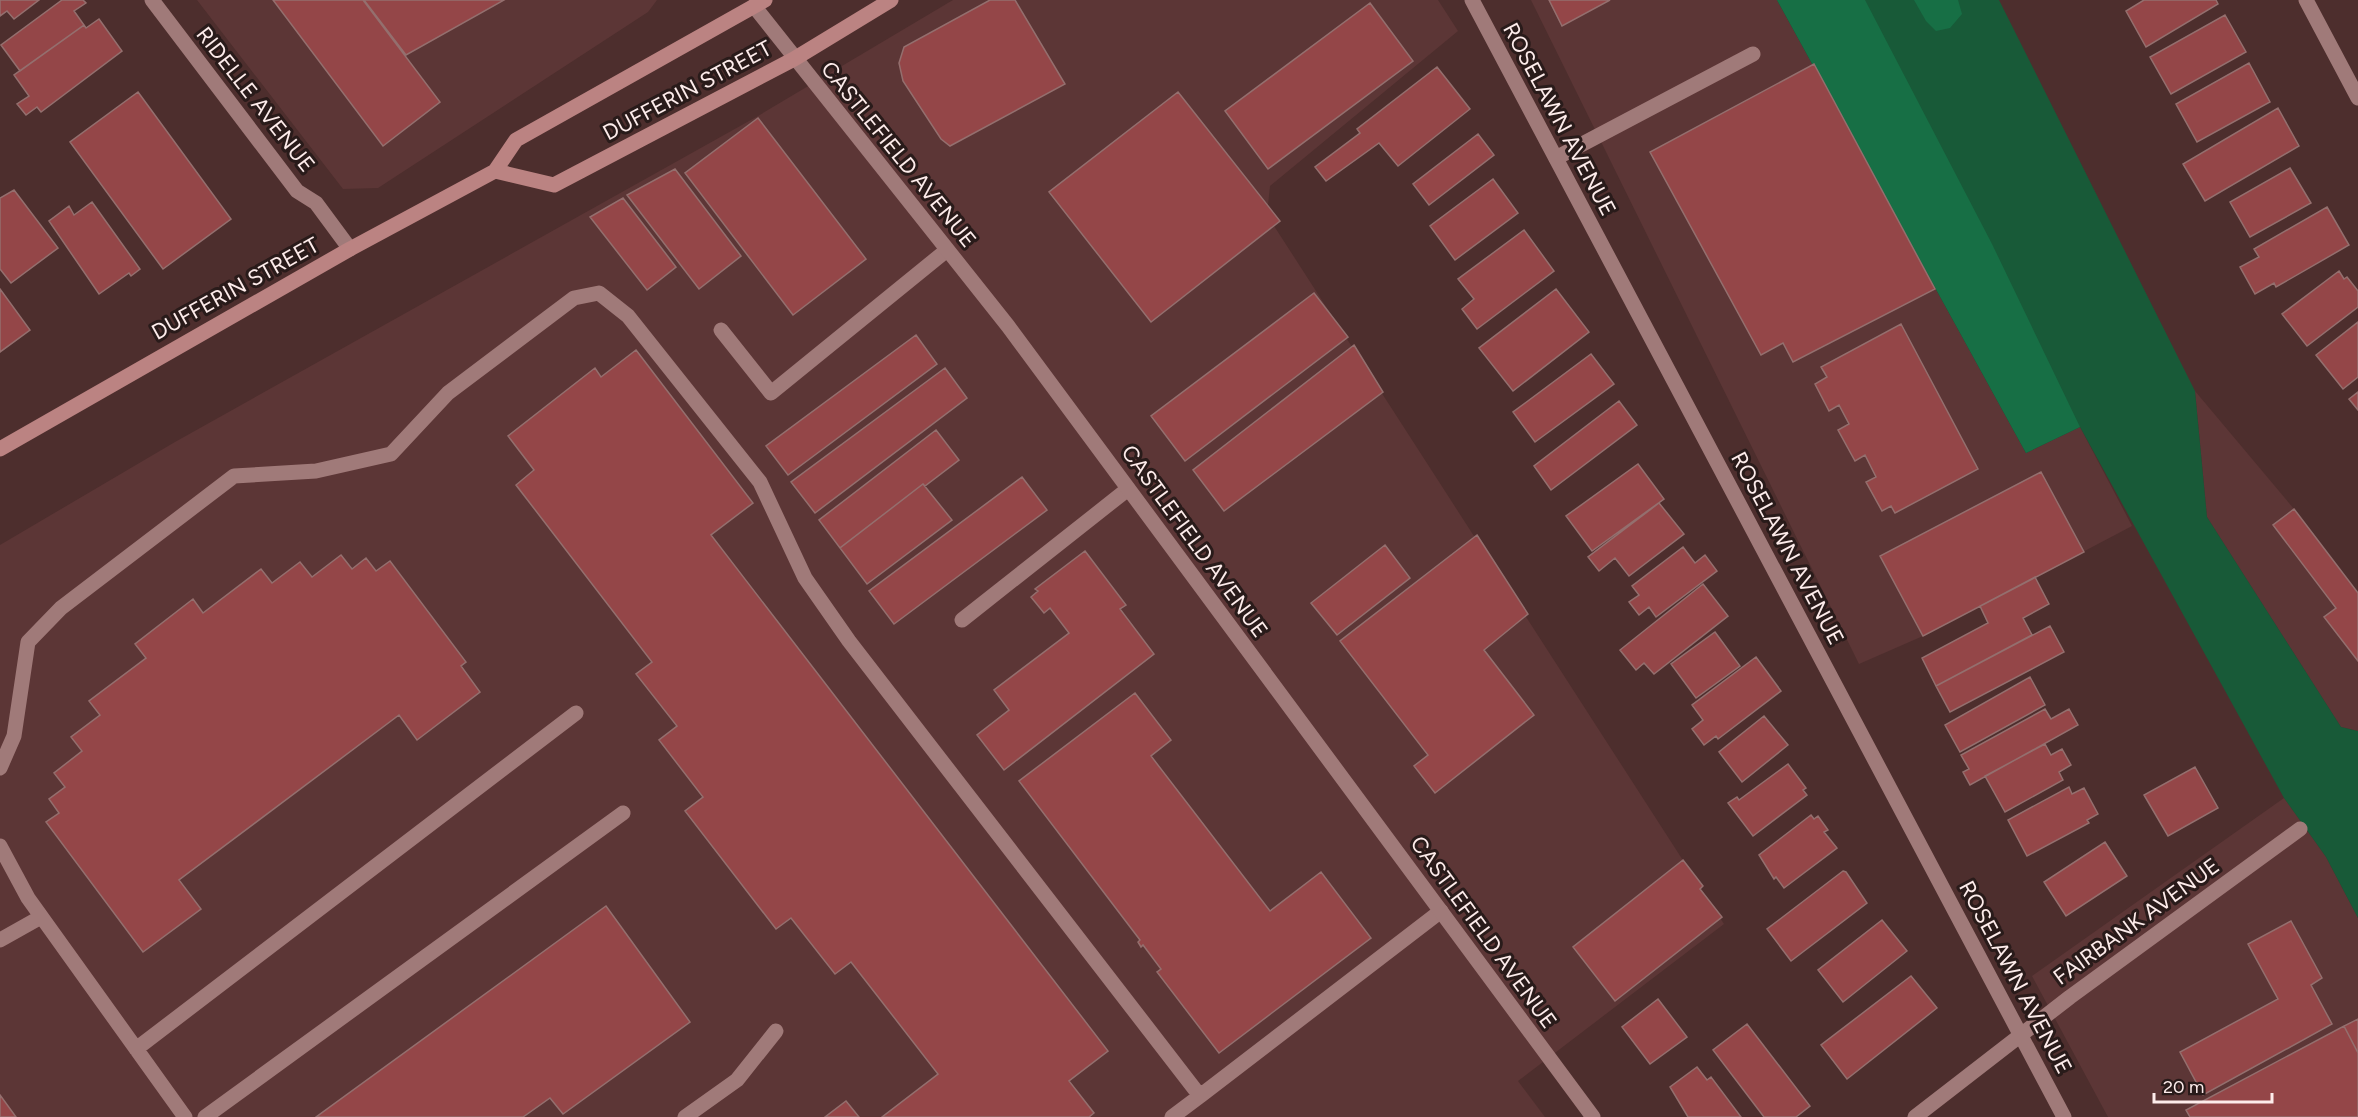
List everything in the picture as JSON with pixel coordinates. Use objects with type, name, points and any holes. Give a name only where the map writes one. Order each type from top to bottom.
[{"type":"main road","name":"DUFFERIN STREET","points":[[495,171],[555,185],[794,59],[891,0]]},
{"type":"main road","name":"DUFFERIN STREET","points":[[0,449],[350,249],[495,171],[516,140],[756,2]]},
{"type":"street","name":"RIDELLE AVENUE","points":[[152,0],[297,191],[316,203],[350,249]]},
{"type":"street","name":"ROSELAWN AVENUE","points":[[1472,0],[2064,1117]]},
{"type":"street","points":[[2306,0],[2358,98]]},
{"type":"street","name":"CASTLEFIELD AVENUE","points":[[756,2],[794,59],[1008,326],[1593,1117]]},
{"type":"street","points":[[1556,158],[1753,54]]},
{"type":"street","points":[[721,330],[771,393],[946,250]]},
{"type":"street","points":[[0,768],[14,736],[28,642],[61,608],[234,476],[316,471],[391,454],[448,393],[574,298],[599,293],[628,316],[760,482],[805,578],[849,641],[1200,1096]]},
{"type":"street","points":[[962,620],[1128,489]]},
{"type":"street","points":[[136,1049],[576,713]]},
{"type":"street","points":[[205,1117],[622,813]]},
{"type":"street","name":"FAIRBANK AVENUE","points":[[1915,1117],[2070,997],[2300,830]]},
{"type":"street","points":[[0,846],[28,898],[185,1117]]},
{"type":"street","points":[[1172,1117],[1441,911]]},
{"type":"street","points":[[0,940],[41,917]]},
{"type":"street","points":[[685,1117],[736,1080],[776,1031]]},
{"type":"shaded area","points":[[197,0],[657,0],[648,12],[378,188],[343,189]]},
{"type":"shaded area","points":[[953,0],[1438,0],[1458,31],[1270,186],[1267,215],[1724,924],[1518,1081],[1545,1117],[0,1117],[0,545],[175,442],[758,116]]},
{"type":"shaded area","points":[[1531,0],[1777,0],[2026,453],[2080,427],[2132,526],[1923,636],[1859,664]]},
{"type":"shaded area","points":[[2195,391],[2294,509],[2358,593],[2358,731],[2341,727],[2207,517]]},
{"type":"shaded area","points":[[2284,798],[2326,857],[2358,918],[2358,1117],[2108,1117],[2032,976]]},
{"type":"green space","points":[[1777,0],[1999,0],[2195,391],[2207,517],[2341,727],[2358,731],[2358,918],[2326,857],[2284,798],[2080,427],[2026,453]]},
{"type":"green space","points":[[1777,0],[1865,0],[1992,244],[2080,427],[2026,453]]},
{"type":"green space","points":[[1914,0],[1958,0],[1962,14],[1950,28],[1936,31],[1926,21]]},
{"type":"building","points":[[0,0],[39,0],[14,19],[7,11],[0,16]]},
{"type":"building","points":[[62,0],[83,0],[86,3],[74,11],[84,25],[20,71],[1,45]]},
{"type":"building","points":[[273,0],[363,0],[440,102],[383,146]]},
{"type":"building","points":[[364,0],[504,0],[406,55]]},
{"type":"building","points":[[990,0],[1015,0],[1065,84],[950,146],[941,139],[903,81],[899,63],[904,47]]},
{"type":"building","points":[[1549,0],[1610,0],[1562,26]]},
{"type":"building","points":[[2144,0],[2216,0],[2218,4],[2146,47],[2126,11]]},
{"type":"building","points":[[1370,3],[1413,61],[1268,169],[1225,111]]},
{"type":"building","points":[[2225,15],[2246,52],[2171,94],[2150,57]]},
{"type":"building","points":[[99,19],[122,51],[41,112],[37,107],[26,115],[17,104],[29,96],[14,75],[84,25],[86,28]]},
{"type":"building","points":[[2249,63],[2270,102],[2197,142],[2176,104]]},
{"type":"building","points":[[1814,64],[1935,289],[1793,362],[1783,343],[1761,355],[1650,152]]},
{"type":"building","points":[[1437,67],[1470,109],[1398,166],[1379,143],[1326,181],[1315,167],[1360,133],[1357,129]]},
{"type":"building","points":[[138,92],[231,219],[163,269],[70,142]]},
{"type":"building","points":[[1178,92],[1280,221],[1151,322],[1049,192]]},
{"type":"building","points":[[2278,108],[2299,146],[2205,201],[2183,164]]},
{"type":"building","points":[[758,118],[866,259],[793,315],[685,173]]},
{"type":"building","points":[[1478,134],[1494,155],[1429,205],[1413,184]]},
{"type":"building","points":[[2290,168],[2311,203],[2250,237],[2230,202]]},
{"type":"building","points":[[675,169],[741,256],[699,289],[627,195]]},
{"type":"building","points":[[1493,179],[1518,213],[1455,260],[1430,226]]},
{"type":"building","points":[[14,190],[58,248],[11,283],[0,269],[0,198]]},
{"type":"building","points":[[623,198],[676,267],[647,290],[590,217]]},
{"type":"building","points":[[92,202],[140,269],[131,276],[129,273],[99,294],[49,221],[69,206],[74,215]]},
{"type":"building","points":[[2327,207],[2349,245],[2276,287],[2274,283],[2255,294],[2240,267],[2259,257],[2254,249]]},
{"type":"building","points":[[1524,230],[1554,271],[1477,329],[1462,309],[1474,299],[1458,279]]},
{"type":"building","points":[[2339,271],[2344,279],[2347,277],[2358,291],[2358,307],[2307,346],[2282,314]]},
{"type":"building","points":[[0,289],[30,330],[0,352]]},
{"type":"building","points":[[1556,289],[1589,332],[1513,391],[1479,348]]},
{"type":"building","points":[[1314,293],[1348,337],[1185,461],[1151,416]]},
{"type":"building","points":[[2358,322],[2358,377],[2343,389],[2316,355]]},
{"type":"building","points":[[1901,324],[1978,469],[1895,513],[1891,506],[1882,511],[1866,482],[1876,477],[1865,455],[1855,461],[1838,430],[1849,424],[1839,405],[1829,411],[1815,384],[1827,377],[1821,367]]},
{"type":"building","points":[[916,335],[937,364],[788,475],[766,446]]},
{"type":"building","points":[[1354,345],[1383,392],[1224,511],[1193,470]]},
{"type":"building","points":[[636,350],[753,503],[711,535],[1108,1051],[1069,1081],[1094,1113],[1089,1117],[882,1117],[938,1074],[851,962],[835,974],[791,918],[776,929],[685,811],[703,797],[659,740],[677,726],[636,674],[652,662],[516,485],[534,470],[508,436],[595,368],[601,377]]},
{"type":"building","points":[[1591,354],[1614,384],[1535,442],[1513,412]]},
{"type":"building","points":[[945,368],[967,398],[815,513],[791,482]]},
{"type":"building","points":[[2358,392],[2358,410],[2349,399]]},
{"type":"building","points":[[1619,401],[1637,425],[1551,490],[1534,466]]},
{"type":"building","points":[[936,430],[959,460],[925,486],[923,484],[840,548],[819,520]]},
{"type":"building","points":[[1638,464],[1664,499],[1592,551],[1566,516]]},
{"type":"building","points":[[2041,472],[2084,552],[1923,636],[1880,556]]},
{"type":"building","points":[[1022,477],[1047,510],[894,624],[869,591]]},
{"type":"building","points":[[923,484],[952,520],[867,584],[840,548]]},
{"type":"building","points":[[1659,503],[1684,534],[1629,576],[1615,558],[1599,571],[1588,557]]},
{"type":"building","points":[[2294,509],[2358,593],[2358,661],[2324,617],[2336,608],[2273,525]]},
{"type":"building","points":[[1477,535],[1528,614],[1484,650],[1534,715],[1435,793],[1414,766],[1428,755],[1340,641]]},
{"type":"building","points":[[1385,545],[1410,578],[1337,635],[1311,603]]},
{"type":"building","points":[[1683,547],[1695,563],[1705,555],[1717,571],[1656,617],[1649,607],[1639,615],[1629,602],[1639,595],[1632,586]]},
{"type":"building","points":[[1085,551],[1126,605],[1120,609],[1154,654],[1004,770],[977,735],[1009,710],[994,690],[1069,633],[1050,608],[1044,613],[1031,597],[1038,591],[1035,589]]},
{"type":"building","points":[[341,555],[352,569],[366,558],[376,571],[390,561],[466,662],[461,666],[480,692],[417,740],[399,715],[179,880],[201,909],[143,952],[46,822],[59,813],[49,799],[65,787],[54,773],[82,751],[71,737],[100,715],[89,701],[146,658],[135,644],[193,599],[203,613],[261,569],[272,583],[300,562],[312,577]]},
{"type":"building","points":[[2035,577],[2049,604],[2023,618],[2032,635],[1936,686],[1922,658],[1988,623],[1980,606]]},
{"type":"building","points":[[1703,584],[1728,616],[1654,674],[1644,663],[1636,670],[1620,650]]},
{"type":"building","points":[[2050,626],[2064,652],[1950,712],[1936,686]]},
{"type":"building","points":[[1715,632],[1740,666],[1696,698],[1671,664]]},
{"type":"building","points":[[1756,657],[1781,691],[1718,739],[1716,736],[1704,745],[1692,729],[1703,720],[1692,705]]},
{"type":"building","points":[[2030,677],[2045,705],[1960,752],[1945,725]]},
{"type":"building","points":[[1135,693],[1171,740],[1151,756],[1270,911],[1321,872],[1371,938],[1219,1053],[1157,972],[1161,969],[1143,945],[1141,947],[1138,942],[1140,940],[1019,781]]},
{"type":"building","points":[[2045,709],[2051,719],[2069,709],[2078,725],[1970,785],[1963,772],[1969,769],[1961,755]]},
{"type":"building","points":[[1764,716],[1788,745],[1742,782],[1719,752]]},
{"type":"building","points":[[2045,744],[2051,755],[2062,749],[2071,765],[2059,772],[2063,780],[2005,812],[1985,776]]},
{"type":"building","points":[[1788,764],[1806,788],[1803,790],[1807,795],[1753,836],[1728,803],[1737,797],[1739,800]]},
{"type":"building","points":[[2195,767],[2218,808],[2168,836],[2144,795]]},
{"type":"building","points":[[2069,787],[2072,794],[2084,788],[2098,814],[2087,820],[2089,823],[2027,856],[2008,820]]},
{"type":"building","points":[[1811,815],[1814,819],[1818,816],[1828,830],[1824,832],[1837,848],[1784,888],[1776,877],[1774,879],[1759,855]]},
{"type":"building","points":[[2105,842],[2127,876],[2066,916],[2044,882]]},
{"type":"building","points":[[1683,860],[1703,886],[1700,889],[1722,917],[1615,1001],[1573,947]]},
{"type":"building","points":[[1843,871],[1867,903],[1791,961],[1767,929]]},
{"type":"building","points":[[606,906],[690,1022],[563,1114],[550,1098],[523,1117],[316,1117]]},
{"type":"building","points":[[1882,920],[1907,951],[1843,1002],[1818,970]]},
{"type":"building","points":[[2291,921],[2322,978],[2311,985],[2332,1024],[2203,1095],[2180,1052],[2278,999],[2248,944]]},
{"type":"building","points":[[1911,976],[1937,1008],[1847,1079],[1821,1045]]},
{"type":"building","points":[[1658,999],[1687,1037],[1650,1064],[1622,1027]]},
{"type":"building","points":[[2358,1019],[2358,1053],[2344,1026]]},
{"type":"building","points":[[1747,1024],[1810,1106],[1796,1117],[1764,1117],[1713,1050]]},
{"type":"building","points":[[2344,1026],[2358,1053],[2358,1117],[2190,1117],[2186,1110]]},
{"type":"building","points":[[1697,1067],[1707,1080],[1711,1077],[1741,1117],[1688,1117],[1670,1087]]},
{"type":"building","points":[[0,1095],[16,1117],[0,1117]]},
{"type":"building","points":[[846,1101],[859,1117],[825,1117]]}]
